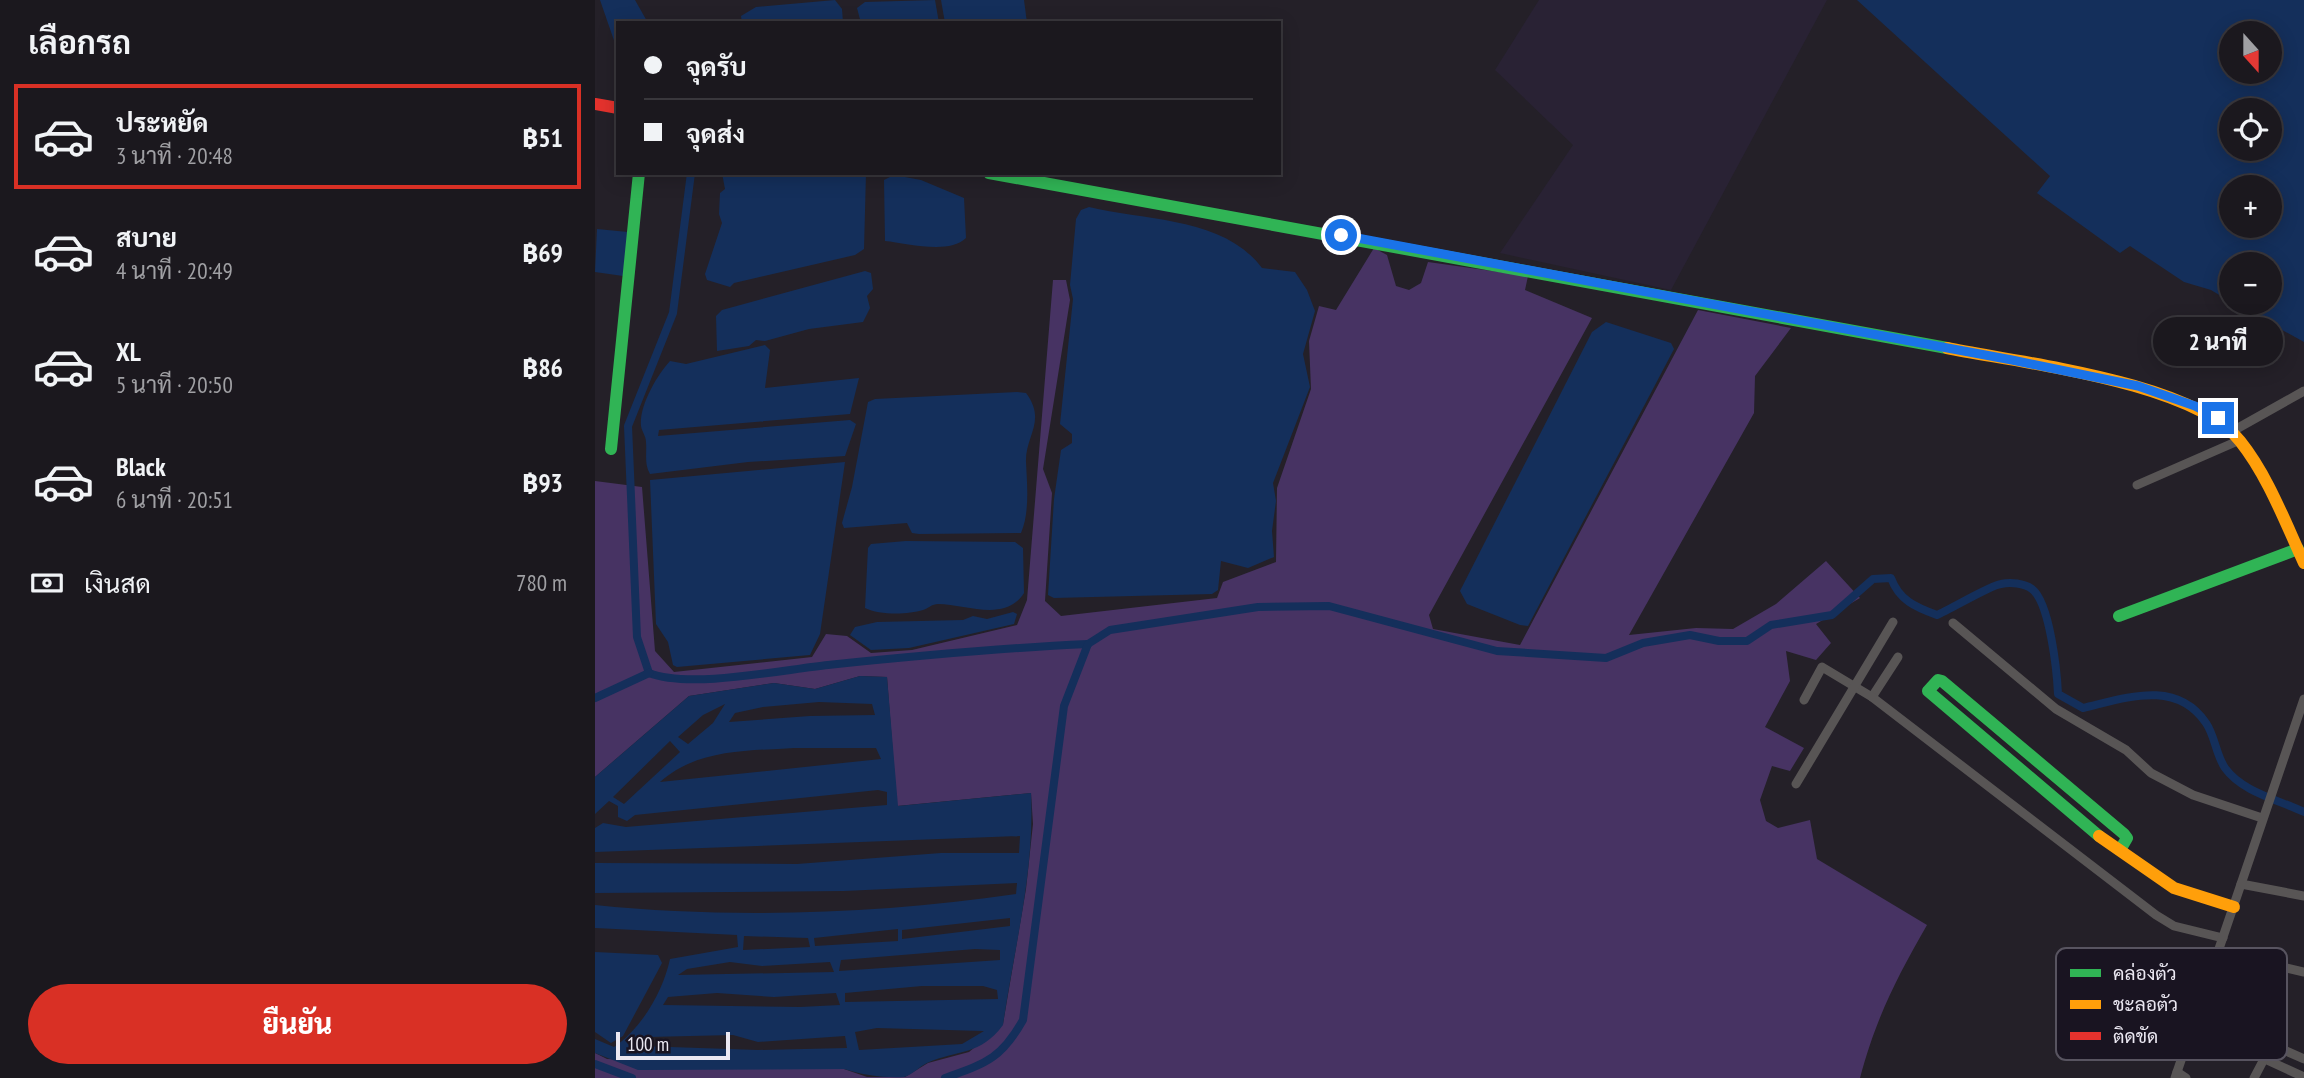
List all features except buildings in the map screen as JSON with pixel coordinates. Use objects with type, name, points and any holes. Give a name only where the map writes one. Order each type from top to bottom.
[{"type":"street","points":[[595,104],[616,108]]},
{"type":"street","points":[[611,449],[639,175]]},
{"type":"street","points":[[1000,175],[1366,239],[2138,386],[2195,406],[2218,418],[2236,436],[2262,474],[2304,563]]},
{"type":"street","points":[[2137,485],[2236,436],[2304,391]]},
{"type":"street","points":[[2119,616],[2298,549]]},
{"type":"street","points":[[1796,784],[1893,622]]},
{"type":"street","points":[[1953,623],[2056,709],[2126,750],[2161,779],[2193,795],[2263,817]]},
{"type":"street","points":[[1872,697],[1898,657]]},
{"type":"street","points":[[1804,700],[1822,667],[1854,685],[2156,915],[2175,926],[2223,938]]},
{"type":"street","points":[[2120,850],[2127,838],[2124,834],[1942,681],[1938,680],[1928,691],[2079,821],[2120,850],[2174,888],[2234,907]]},
{"type":"street","points":[[2219,948],[2273,783],[2304,699]]},
{"type":"street","points":[[2241,884],[2304,896]]},
{"type":"street","points":[[2287,1051],[2304,1059]]},
{"type":"street","points":[[2254,1078],[2263,1061],[2304,1077]]},
{"type":"street","points":[[2176,1075],[2186,1078]]},
{"type":"shaded area","points":[[1539,0],[1827,0],[1671,290],[1500,253],[1573,145],[1495,70]]},
{"type":"shaded area","points":[[1374,248],[1387,255],[1396,286],[1409,290],[1421,283],[1428,262],[1528,276],[1525,290],[1592,318],[1429,615],[1433,629],[1520,645],[1698,310],[1791,328],[1755,376],[1754,413],[1629,635],[1696,628],[1733,629],[1776,604],[1826,561],[1860,598],[1816,624],[1831,643],[1816,660],[1786,651],[1790,681],[1765,727],[1804,748],[1790,771],[1772,766],[1760,800],[1766,821],[1778,828],[1810,820],[1817,859],[1927,925],[1888,999],[1860,1078],[595,1078],[595,1053],[607,1059],[844,1069],[867,1077],[905,1077],[928,1063],[969,1052],[1003,1024],[1026,889],[1033,824],[1031,793],[897,806],[887,677],[860,676],[815,689],[774,683],[689,696],[595,777],[595,481],[642,487],[655,651],[674,672],[812,657],[826,634],[847,636],[871,653],[912,650],[1017,625],[1027,600],[1053,280],[1066,280],[1070,300],[1043,469],[1052,493],[1045,601],[1061,616],[1217,598],[1223,582],[1276,562],[1277,488],[1311,389],[1309,341],[1319,306],[1336,310]]},
{"type":"water","points":[[600,0],[635,0],[647,21],[616,21],[616,46]]},
{"type":"water","points":[[835,0],[842,9],[843,21],[742,21],[741,16],[756,7]]},
{"type":"water","points":[[935,0],[939,21],[860,21],[857,8],[865,2]]},
{"type":"water","points":[[941,0],[1024,0],[1027,21],[945,21]]},
{"type":"water","points":[[1857,0],[2304,0],[2304,342],[2255,315],[2282,315],[2282,252],[2219,252],[2219,295],[2184,282],[2130,246],[2120,253],[2037,193],[2050,176]]},
{"type":"water","points":[[722,175],[866,175],[864,249],[855,255],[734,283],[730,287],[707,280],[705,274],[722,223],[719,214],[720,193],[725,189]]},
{"type":"water","points":[[894,175],[921,180],[964,198],[966,238],[959,243],[938,247],[885,241],[884,180]]},
{"type":"water","points":[[1089,207],[1183,224],[1227,239],[1246,251],[1262,268],[1295,272],[1307,290],[1315,311],[1303,354],[1310,387],[1273,483],[1276,501],[1272,531],[1274,557],[1248,568],[1221,561],[1218,590],[1212,594],[1054,598],[1048,595],[1054,499],[1061,450],[1072,443],[1072,434],[1060,424],[1073,299],[1070,285],[1076,219],[1081,210]]},
{"type":"water","points":[[597,229],[628,232],[623,276],[595,272]]},
{"type":"water","points":[[865,271],[871,273],[873,289],[867,296],[870,308],[863,322],[809,329],[765,341],[756,340],[749,346],[717,351],[716,316],[722,310]]},
{"type":"water","points":[[1606,322],[1671,343],[1674,349],[1528,626],[1520,625],[1467,604],[1460,591],[1592,332]]},
{"type":"water","points":[[765,345],[770,350],[765,388],[859,378],[850,414],[659,430],[658,436],[850,420],[856,424],[845,456],[748,462],[650,474],[641,418],[650,391],[670,361],[686,364]]},
{"type":"water","points":[[1026,393],[1035,412],[1027,453],[1027,507],[1021,533],[919,534],[912,533],[907,523],[844,528],[842,523],[852,487],[868,402],[875,399]]},
{"type":"water","points":[[845,462],[820,634],[810,655],[677,667],[673,665],[668,642],[656,624],[650,480]]},
{"type":"water","points":[[906,541],[1015,542],[1023,548],[1024,593],[1016,602],[996,610],[938,604],[916,612],[893,614],[865,608],[868,548],[871,544]]},
{"type":"water","points":[[1013,612],[1017,614],[1014,624],[909,648],[871,650],[850,635],[855,627],[877,622],[963,620],[973,616],[987,619]]},
{"type":"water","points":[[860,676],[887,677],[898,806],[1031,793],[1027,880],[1003,1025],[977,1047],[927,1063],[904,1077],[873,1076],[844,1069],[638,1070],[595,1053],[595,1039],[614,1047],[642,1020],[662,984],[670,959],[738,947],[737,935],[595,928],[595,905],[700,912],[805,912],[911,906],[1016,894],[1017,883],[844,891],[595,893],[595,863],[797,864],[941,853],[1019,853],[1020,836],[595,852],[595,828],[603,823],[626,827],[887,805],[887,792],[878,790],[635,815],[627,821],[618,817],[618,806],[609,801],[595,814],[595,777],[689,696],[774,683],[815,689]],"holes":[[[819,702],[872,704],[875,715],[810,716],[729,722],[735,713],[763,707]],[[725,704],[713,723],[688,744],[678,737],[703,715]],[[670,741],[680,752],[624,804],[613,797]],[[876,748],[881,759],[660,782],[690,763],[741,751]],[[1010,918],[1010,926],[902,939],[902,930]],[[898,929],[898,941],[815,946],[814,938]],[[744,936],[808,938],[810,947],[743,950]],[[975,949],[1000,950],[1000,960],[839,971],[841,960]],[[730,962],[762,966],[830,962],[834,972],[678,975],[687,969]],[[922,986],[983,986],[997,990],[998,999],[845,1002],[845,993]],[[717,993],[774,997],[836,993],[840,1005],[663,1005],[668,997]],[[877,1028],[984,1031],[962,1044],[859,1050],[855,1032]],[[733,1035],[758,1042],[845,1036],[847,1048],[758,1050],[641,1046],[648,1037]]]},
{"type":"water","points":[[595,952],[658,955],[662,963],[623,1036],[611,1043],[595,1032]]},
{"type":"waterway","points":[[691,175],[673,313],[628,426],[637,637],[649,673],[667,677],[711,679],[925,655],[1088,644]]},
{"type":"waterway","points":[[945,1078],[991,1058],[1007,1043],[1023,1020],[1064,706],[1088,644],[1110,630],[1258,607],[1329,606],[1497,651],[1606,658],[1643,643],[1690,635],[1719,641],[1747,641],[1771,625],[1832,615],[1873,579],[1891,578],[1898,592],[1909,602],[1937,615],[1996,585],[2025,585],[2032,589],[2044,608],[2058,694],[2083,708],[2149,695],[2180,701],[2194,709],[2206,723],[2222,763],[2232,776],[2251,789],[2304,812]]},
{"type":"waterway","points":[[595,698],[649,673]]},
{"type":"waterway","points":[[595,1064],[632,1078]]},
{"type":"traffic: fast","points":[[611,449],[639,175]]},
{"type":"traffic: fast","points":[[1000,175],[1947,348]]},
{"type":"traffic: fast","points":[[2119,616],[2298,549]]},
{"type":"traffic: fast","points":[[2099,836],[1928,691],[1938,680],[1942,681],[2124,834],[2127,838],[2120,850]]},
{"type":"traffic: slow","points":[[1947,348],[2104,378],[2185,404],[2217,421],[2240,441],[2259,469],[2304,563]]},
{"type":"traffic: slow","points":[[2099,836],[2174,888],[2234,907]]},
{"type":"traffic: jam","points":[[595,104],[616,108]]},
{"type":"route","points":[[1341,235],[1634,291],[1820,323],[2138,386],[2195,406],[2218,418]]}]
